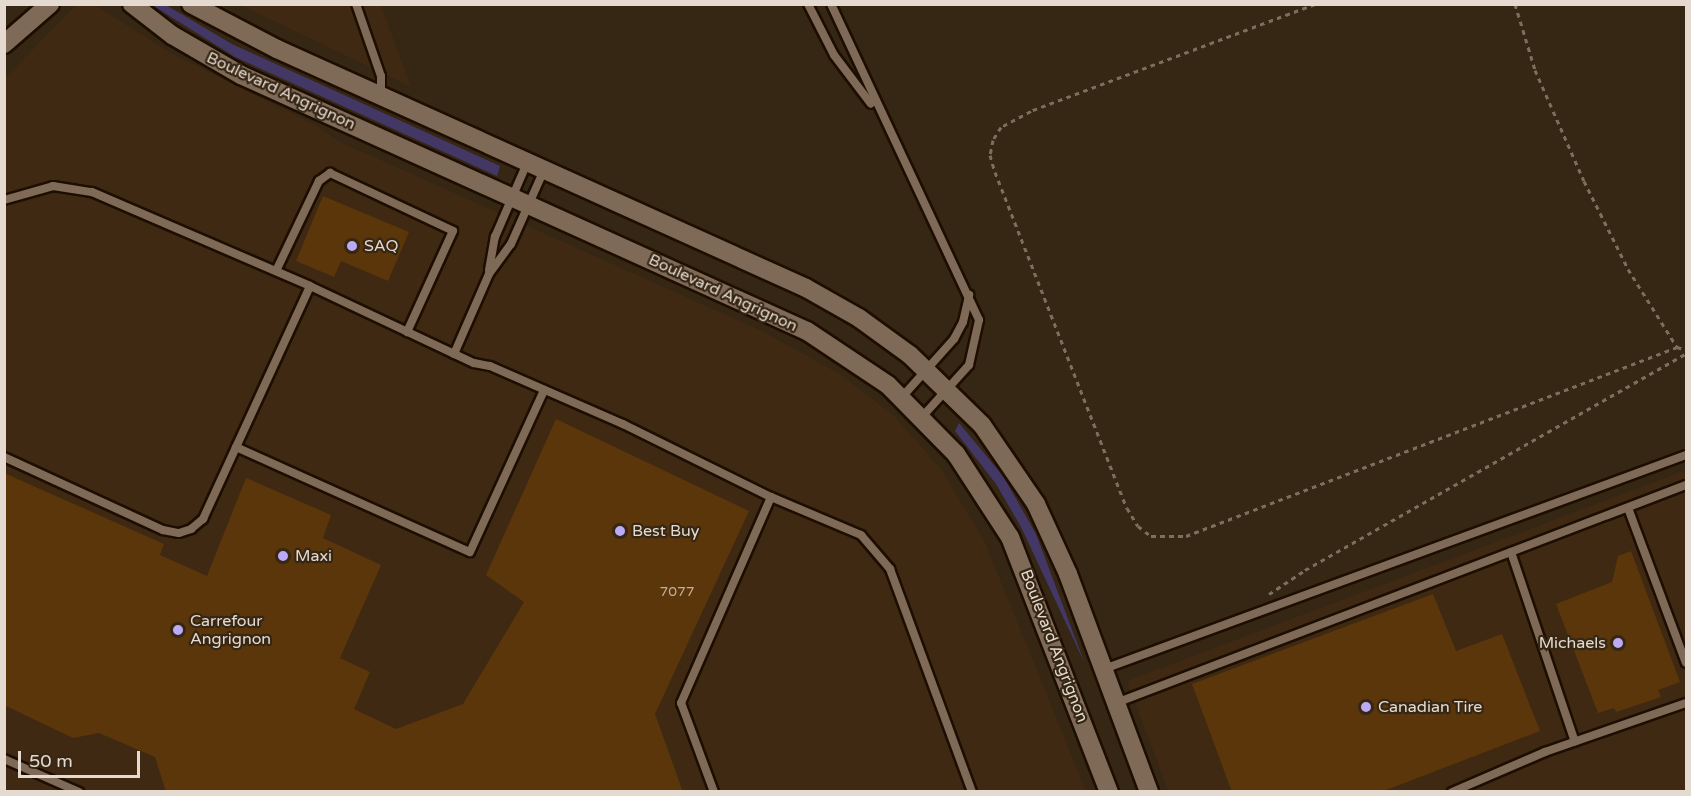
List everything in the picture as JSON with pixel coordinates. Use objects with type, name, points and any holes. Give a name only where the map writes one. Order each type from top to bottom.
[{"type":"main road","points":[[6,43],[29,4]]},
{"type":"main road","points":[[6,43],[50,4]]},
{"type":"main road","name":"Boulevard Angrignon","points":[[132,4],[180,40],[241,75],[818,337],[856,361],[902,398],[968,469],[1010,537],[1109,792]]},
{"type":"main road","points":[[191,4],[244,34],[824,297],[876,329],[928,369],[950,390],[1007,458],[1032,496],[1059,552],[1149,792]]},
{"type":"lane","points":[[356,4],[381,76],[381,97]]},
{"type":"lane","points":[[808,4],[834,55],[879,114]]},
{"type":"lane","points":[[831,4],[879,114],[976,310],[978,331],[969,365],[950,390],[922,417]]},
{"type":"lane","points":[[489,274],[495,237],[526,163]]},
{"type":"lane","points":[[453,354],[489,274],[511,244],[544,171]]},
{"type":"lane","points":[[276,271],[319,181],[330,173],[453,231],[408,332]]},
{"type":"lane","points":[[4,200],[42,187],[83,189],[310,286],[453,354],[544,390],[639,432],[771,497],[861,535],[890,568],[972,792]]},
{"type":"lane","points":[[4,457],[163,530],[179,533],[203,519],[310,286]]},
{"type":"lane","points":[[902,398],[960,329],[969,294]]},
{"type":"lane","points":[[236,447],[470,552],[544,390]]},
{"type":"lane","points":[[1104,669],[1686,455]]},
{"type":"lane","points":[[1116,703],[1686,485]]},
{"type":"lane","points":[[714,792],[681,703],[771,497]]},
{"type":"lane","points":[[1628,508],[1686,663]]},
{"type":"lane","points":[[1511,552],[1575,742]]},
{"type":"lane","points":[[1452,792],[1575,742],[1686,703]]},
{"type":"lane","points":[[4,759],[79,792]]},
{"type":"path","points":[[1315,4],[1031,111],[1001,127],[993,140],[990,155],[995,172],[1127,508],[1138,526],[1151,536],[1186,536],[1677,347]]},
{"type":"path","points":[[1515,4],[1535,69],[1584,181],[1628,269],[1677,347],[1686,352]]},
{"type":"path","points":[[1268,596],[1305,570],[1686,352]]},
{"type":"shaded area","name":"Carrefour Angrignon","points":[[76,5],[95,5],[171,53],[319,127],[338,141],[762,331],[840,374],[894,416],[940,468],[984,540],[1086,791],[5,791],[4,79]]},
{"type":"shaded area","points":[[152,5],[166,5],[232,44],[500,166],[497,176],[235,57]]},
{"type":"shaded area","points":[[242,5],[381,5],[411,87],[247,8]]},
{"type":"shaded area","points":[[959,423],[1003,476],[1036,534],[1085,664],[1021,527],[996,484],[955,431]]},
{"type":"shaded area","points":[[1686,470],[1686,791],[1168,791],[1127,681]]},
{"type":"building","name":"SAQ","points":[[323,196],[409,232],[388,281],[341,261],[334,277],[296,261]]},
{"type":"building","name":"Carrefour Angrignon","points":[[556,419],[749,511],[655,714],[683,792],[166,792],[155,757],[99,733],[73,738],[4,705],[4,473],[164,544],[160,555],[207,576],[246,478],[331,515],[323,538],[381,565],[340,658],[370,672],[354,709],[396,729],[463,704],[524,602],[486,575]]},
{"type":"building","name":"Michaels","points":[[1631,551],[1680,682],[1658,690],[1661,697],[1616,712],[1614,708],[1598,713],[1556,604],[1612,582],[1618,556]]},
{"type":"building","name":"Canadian Tire","points":[[1433,594],[1456,651],[1502,634],[1540,731],[1381,792],[1232,792],[1192,684]]},
{"type":"place","name":"SAQ","points":[[352,246]]},
{"type":"place","name":"Best Buy","points":[[620,531]]},
{"type":"place","name":"Maxi","points":[[283,556]]},
{"type":"place","name":"Carrefour Angrignon","points":[[178,630]]},
{"type":"place","name":"Michaels","points":[[1618,643]]},
{"type":"place","name":"Canadian Tire","points":[[1366,707]]}]
